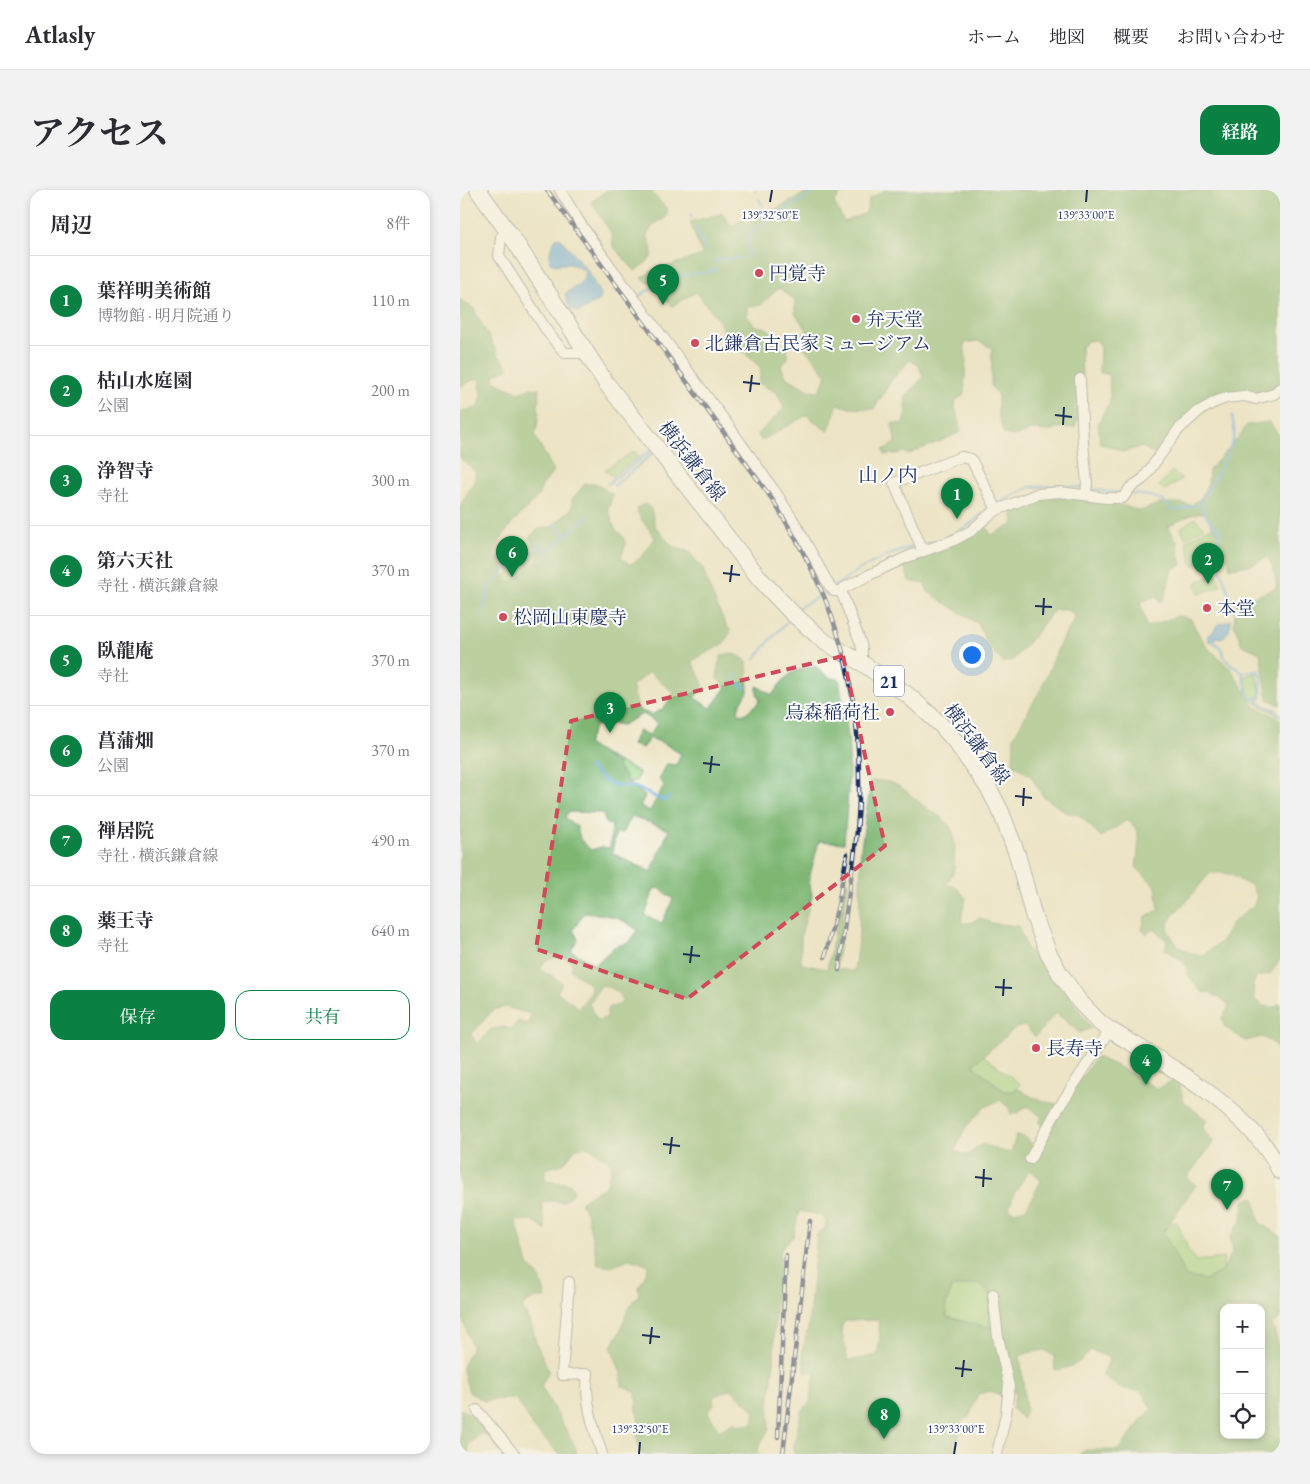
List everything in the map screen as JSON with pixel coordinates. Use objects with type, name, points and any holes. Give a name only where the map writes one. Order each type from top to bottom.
[{"type":"main road","name":"横浜鎌倉線","points":[[478,190],[508,232],[606,384],[760,579],[791,612],[825,642],[862,663],[909,696],[941,725],[989,789],[1001,812],[1016,854],[1033,914],[1048,952],[1079,1001],[1100,1023],[1196,1085],[1239,1118],[1264,1145],[1280,1171]]},
{"type":"street","points":[[560,190],[605,259],[778,496],[834,589],[860,641],[862,663]]},
{"type":"street","points":[[508,232],[502,237],[498,256],[560,348],[566,353],[587,353]]},
{"type":"street","points":[[1080,379],[1087,490]]},
{"type":"street","points":[[834,589],[844,588],[921,546],[954,540],[963,536],[995,506],[1037,494],[1087,490],[1120,499],[1123,498],[1143,479],[1178,430],[1199,411],[1226,398],[1244,396],[1256,399],[1274,394],[1280,388]]},
{"type":"street","points":[[921,546],[894,483],[961,457],[971,459],[995,506]]},
{"type":"street","points":[[1030,1159],[1059,1107],[1110,1030]]},
{"type":"street","points":[[569,1282],[562,1375],[588,1374],[588,1402],[602,1454]]},
{"type":"street","points":[[993,1294],[998,1337],[1009,1386],[1006,1414],[997,1454]]},
{"type":"street","points":[[477,1410],[514,1454]]},
{"type":"highlighted area","points":[[843,656],[885,846],[687,999],[536,949],[571,721]]},
{"type":"green space","points":[[607,190],[655,190],[652,193],[668,210],[665,218],[653,225],[647,235],[652,256],[635,271],[613,246],[612,234],[591,202]]},
{"type":"green space","points":[[812,190],[841,190],[842,193],[834,202],[844,222],[866,213],[869,199],[885,190],[1280,190],[1280,384],[1270,392],[1216,398],[1159,455],[1151,453],[1143,447],[1122,452],[1100,444],[1098,423],[1110,401],[1109,375],[1099,372],[1100,344],[1095,340],[1088,341],[1081,347],[1083,406],[1075,427],[1056,428],[1050,431],[1030,430],[1012,436],[1004,434],[998,415],[998,395],[991,386],[992,348],[978,341],[964,343],[966,359],[964,395],[956,400],[955,407],[961,432],[907,455],[905,452],[885,455],[883,450],[895,443],[891,423],[902,424],[907,414],[905,398],[923,377],[919,366],[910,360],[891,381],[874,409],[850,408],[838,404],[828,432],[807,415],[761,441],[758,434],[784,408],[777,393],[759,383],[761,368],[725,335],[719,321],[696,292],[672,306],[656,288],[642,278],[650,272],[702,255],[690,222],[723,213],[731,227],[744,219],[746,224]],"holes":[[[779,288],[795,301],[795,314],[807,330],[797,339],[827,375],[819,391],[809,390],[786,377],[781,366],[788,358],[787,349],[777,344],[771,338],[772,332],[764,327],[755,326],[747,316],[747,307],[761,305]]]},
{"type":"green space","points":[[460,299],[474,309],[498,354],[509,368],[494,375],[495,382],[519,393],[531,388],[539,389],[538,421],[535,436],[554,471],[542,486],[539,495],[509,527],[496,548],[494,555],[502,565],[505,583],[516,581],[538,560],[538,553],[529,537],[539,529],[551,527],[572,508],[572,499],[585,484],[597,484],[613,495],[608,509],[615,529],[622,535],[626,544],[621,557],[629,564],[644,554],[655,538],[638,512],[637,508],[645,504],[651,509],[655,526],[673,547],[689,552],[703,569],[718,608],[731,631],[723,644],[692,661],[704,686],[694,698],[711,708],[726,687],[717,679],[718,665],[722,655],[726,654],[736,655],[747,662],[748,692],[739,706],[738,713],[743,715],[760,700],[757,686],[772,695],[785,679],[794,672],[815,666],[830,678],[839,679],[849,751],[844,843],[819,841],[809,879],[812,896],[801,935],[801,964],[827,969],[845,883],[848,884],[836,969],[854,971],[859,932],[861,848],[871,781],[889,782],[902,788],[942,818],[951,828],[955,851],[954,871],[946,884],[956,887],[966,898],[962,913],[962,923],[970,923],[980,918],[991,923],[1018,926],[1027,949],[1044,964],[1062,985],[1091,1028],[1080,1033],[1056,1013],[1035,1037],[1025,1026],[1015,1028],[973,1065],[1004,1091],[1014,1091],[1017,1087],[1021,1091],[1039,1099],[1063,1105],[1096,1057],[1115,1065],[1158,1089],[1173,1080],[1179,1083],[1184,1102],[1207,1120],[1203,1128],[1213,1141],[1187,1177],[1196,1185],[1163,1232],[1186,1277],[1206,1280],[1222,1271],[1233,1251],[1230,1237],[1242,1220],[1244,1201],[1254,1197],[1260,1223],[1280,1236],[1280,1318],[1272,1324],[1280,1350],[1280,1454],[1079,1454],[1086,1450],[1119,1450],[1152,1409],[1141,1391],[1119,1388],[1102,1375],[1109,1361],[1107,1356],[1091,1350],[1075,1364],[1055,1370],[1054,1356],[1044,1350],[1020,1356],[1026,1409],[1023,1419],[1012,1409],[1016,1391],[1002,1396],[991,1391],[978,1394],[969,1417],[962,1421],[954,1454],[794,1454],[793,1448],[801,1412],[810,1402],[815,1373],[805,1371],[802,1351],[808,1329],[817,1234],[825,1228],[826,1220],[821,1215],[799,1211],[793,1237],[781,1248],[775,1307],[774,1362],[769,1405],[769,1429],[758,1448],[759,1454],[641,1454],[636,1434],[639,1423],[636,1392],[622,1386],[621,1373],[611,1347],[620,1332],[628,1309],[639,1294],[638,1287],[649,1265],[629,1259],[611,1267],[598,1265],[587,1214],[580,1202],[606,1187],[612,1164],[590,1147],[576,1148],[563,1164],[545,1169],[545,1181],[571,1184],[574,1192],[563,1202],[549,1201],[541,1204],[546,1231],[532,1220],[516,1221],[528,1265],[540,1278],[546,1298],[536,1298],[522,1306],[549,1371],[541,1386],[575,1446],[577,1454],[559,1454],[535,1430],[515,1398],[484,1401],[469,1392],[462,1367],[472,1347],[463,1320],[460,1320],[460,506],[475,479],[475,471],[460,458],[460,411],[477,408],[481,398],[480,378],[460,387]],"holes":[[[649,672],[674,693],[664,708],[652,715],[639,710],[632,686]],[[643,714],[657,723],[650,735],[638,731],[632,745],[642,748],[650,738],[665,744],[681,754],[676,765],[667,764],[659,779],[664,785],[650,811],[640,806],[645,796],[633,786],[617,767],[618,764],[587,744],[595,726],[609,723],[622,725]],[[568,812],[603,813],[606,824],[612,825],[610,848],[601,847],[591,850],[580,839],[577,827],[565,818]],[[632,816],[669,830],[651,872],[612,853],[616,833],[623,833]],[[659,888],[673,899],[662,923],[645,915],[654,889]],[[584,913],[612,917],[631,925],[637,930],[630,942],[614,947],[595,965],[571,951],[578,939],[573,930]],[[565,958],[573,964],[571,970],[591,986],[590,993],[579,1008],[557,992],[562,983],[540,969],[545,961]],[[601,985],[617,992],[622,1000],[621,1003],[609,1007],[607,1018],[597,1020],[589,1004]],[[505,1007],[531,1014],[529,1022],[526,1024],[518,1021],[511,1029],[504,1027],[491,1029],[478,1044],[471,1035],[493,1010]],[[1000,1100],[1009,1108],[1011,1115],[1027,1106],[1042,1117],[1039,1123],[1048,1132],[1036,1152],[1029,1140],[1016,1135],[1011,1153],[983,1144],[967,1155],[955,1151],[965,1128],[985,1107]],[[1030,1169],[1041,1181],[1026,1209],[1014,1212],[1009,1208],[1014,1194]],[[979,1283],[990,1295],[990,1328],[947,1317],[946,1306],[951,1288]],[[878,1320],[880,1336],[877,1355],[848,1361],[841,1328],[845,1321]],[[731,1389],[755,1411],[753,1424],[735,1426],[735,1422],[719,1431],[708,1412],[714,1404],[713,1397]]]},
{"type":"green space","points":[[1269,422],[1280,436],[1280,705],[1268,699],[1260,653],[1242,645],[1234,624],[1236,604],[1276,588],[1273,568],[1267,558],[1250,565],[1230,568],[1227,555],[1222,550],[1219,536],[1209,521],[1206,512],[1191,515],[1168,526],[1177,541],[1182,565],[1172,569],[1166,592],[1160,603],[1156,596],[1140,602],[1147,627],[1178,616],[1190,618],[1209,649],[1231,669],[1254,706],[1280,719],[1280,961],[1270,974],[1256,977],[1253,985],[1255,1000],[1263,1006],[1275,1007],[1280,1003],[1280,1059],[1275,1044],[1262,1037],[1245,1041],[1225,1027],[1222,1019],[1229,1004],[1209,992],[1203,993],[1197,987],[1187,973],[1188,968],[1179,958],[1165,950],[1167,941],[1154,929],[1146,934],[1142,930],[1145,917],[1159,910],[1156,887],[1136,867],[1138,837],[1134,826],[1127,820],[1101,837],[1079,815],[1065,812],[1043,796],[1031,776],[1013,764],[1014,736],[1041,689],[1062,639],[1076,617],[1067,610],[1054,610],[1012,661],[1003,662],[990,649],[978,624],[928,592],[925,584],[909,581],[905,568],[905,563],[984,522],[991,535],[1014,524],[1012,505],[1041,497],[1115,497],[1118,504],[1140,511],[1161,503],[1191,505],[1201,498],[1208,484],[1209,470],[1238,438],[1247,425]],"holes":[[[1210,873],[1223,873],[1234,876],[1250,884],[1257,896],[1254,905],[1232,923],[1221,942],[1202,955],[1192,954],[1178,946],[1168,931],[1168,924],[1173,915]]]},
{"type":"green space","points":[[635,451],[638,457],[613,476],[604,470]]},
{"type":"green space","points":[[1172,471],[1182,479],[1165,490],[1159,486]]},
{"type":"green space","points":[[1195,518],[1204,528],[1185,538],[1181,528]]},
{"type":"green space","points":[[1211,527],[1217,537],[1219,555],[1193,566],[1186,541]]},
{"type":"green space","points":[[536,552],[536,557],[529,567],[503,591],[496,587],[514,566],[525,557]]},
{"type":"green space","points":[[1216,574],[1221,586],[1199,594],[1195,583]]},
{"type":"green space","points":[[1256,673],[1260,690],[1259,702],[1275,710],[1279,715],[1258,705],[1249,698],[1244,676]]},
{"type":"green space","points":[[589,747],[639,772],[636,781],[622,782]]},
{"type":"green space","points":[[983,1055],[1020,1084],[1014,1091],[1004,1091],[973,1065]]},
{"type":"green space","points":[[1177,1222],[1188,1249],[1196,1261],[1224,1258],[1222,1271],[1206,1280],[1186,1277],[1163,1232],[1172,1223]]},
{"type":"green space","points":[[979,1283],[990,1295],[990,1328],[947,1317],[946,1306],[951,1288]]},
{"type":"green space","points":[[461,1409],[480,1419],[503,1446],[501,1452],[489,1436],[482,1433],[468,1445],[468,1454],[460,1454]]},
{"type":"water","points":[[557,237],[560,238],[588,271],[601,296],[600,300],[579,312],[571,308],[565,294],[583,280],[585,272],[574,265],[554,265],[550,262],[551,249]]},
{"type":"water","points":[[1231,620],[1229,631],[1224,637],[1219,638],[1216,636],[1215,640],[1209,642],[1207,636],[1213,632],[1217,625]]},
{"type":"waterway","points":[[748,258],[749,236],[756,228],[818,190]]},
{"type":"waterway","points":[[759,199],[763,206]]},
{"type":"waterway","points":[[696,227],[707,252]]},
{"type":"waterway","points":[[715,263],[715,260],[742,258]]},
{"type":"waterway","points":[[639,296],[665,280],[715,271],[715,268]]},
{"type":"waterway","points":[[1130,494],[1160,499],[1172,510],[1196,505],[1212,484],[1224,462],[1234,436],[1232,416]]},
{"type":"waterway","points":[[608,484],[651,450]]},
{"type":"waterway","points":[[614,486],[653,453]]},
{"type":"waterway","points":[[997,504],[1030,487],[1067,486],[1085,488]]},
{"type":"waterway","points":[[1090,489],[1119,493]]},
{"type":"waterway","points":[[1202,500],[1205,515],[1221,533],[1213,562],[1217,567]]},
{"type":"waterway","points":[[945,538],[968,526],[992,506]]},
{"type":"waterway","points":[[554,525],[556,524],[566,535],[589,516]]},
{"type":"waterway","points":[[546,552],[566,535]]},
{"type":"waterway","points":[[924,544],[938,541]]},
{"type":"waterway","points":[[538,542],[547,553],[549,560]]},
{"type":"waterway","points":[[834,587],[860,569],[886,556],[918,545]]},
{"type":"waterway","points":[[481,616],[490,587],[507,568],[511,570],[525,555],[542,546]]},
{"type":"waterway","points":[[1221,571],[1236,613]]},
{"type":"waterway","points":[[796,609],[830,590]]},
{"type":"waterway","points":[[755,659],[790,619]]},
{"type":"waterway","points":[[1212,641],[1220,647],[1226,660],[1242,672],[1258,671],[1261,678],[1261,699],[1256,698],[1257,702],[1275,710],[1280,715]]},
{"type":"waterway","points":[[1242,672],[1249,698],[1256,698]]},
{"type":"waterway","points":[[738,674],[734,680],[745,688]]},
{"type":"waterway","points":[[589,767],[607,782],[620,786],[635,787],[664,801],[669,797]]},
{"type":"railway","points":[[547,190],[772,499],[809,563],[831,614],[851,687],[859,762],[859,797],[854,860],[839,970]]},
{"type":"railway","points":[[825,957],[838,905],[847,854]]},
{"type":"railway","points":[[783,1454],[810,1221]]},
{"type":"railway","points":[[778,1437],[786,1255]]},
{"type":"place","name":"円覚寺","points":[[759,273]]},
{"type":"place","name":"臥龍庵","points":[[663,305]]},
{"type":"place","name":"弁天堂","points":[[856,319]]},
{"type":"place","name":"北鎌倉古民家ミュージアム","points":[[695,343]]},
{"type":"place","name":"葉祥明美術館","points":[[957,519]]},
{"type":"place","name":"菖蒲畑","points":[[512,577]]},
{"type":"place","name":"枯山水庭園","points":[[1208,584]]},
{"type":"place","name":"本堂","points":[[1207,608]]},
{"type":"place","name":"松岡山東慶寺","points":[[503,617]]},
{"type":"place","name":"烏森稲荷社","points":[[890,712]]},
{"type":"place","name":"浄智寺","points":[[610,733]]},
{"type":"place","name":"長寿寺","points":[[1036,1048]]},
{"type":"place","name":"第六天社","points":[[1146,1085]]},
{"type":"place","name":"禅居院","points":[[1227,1210]]},
{"type":"place","name":"薬王寺","points":[[884,1439]]},
{"type":"district","name":"山ノ内","points":[[888,475]]}]
